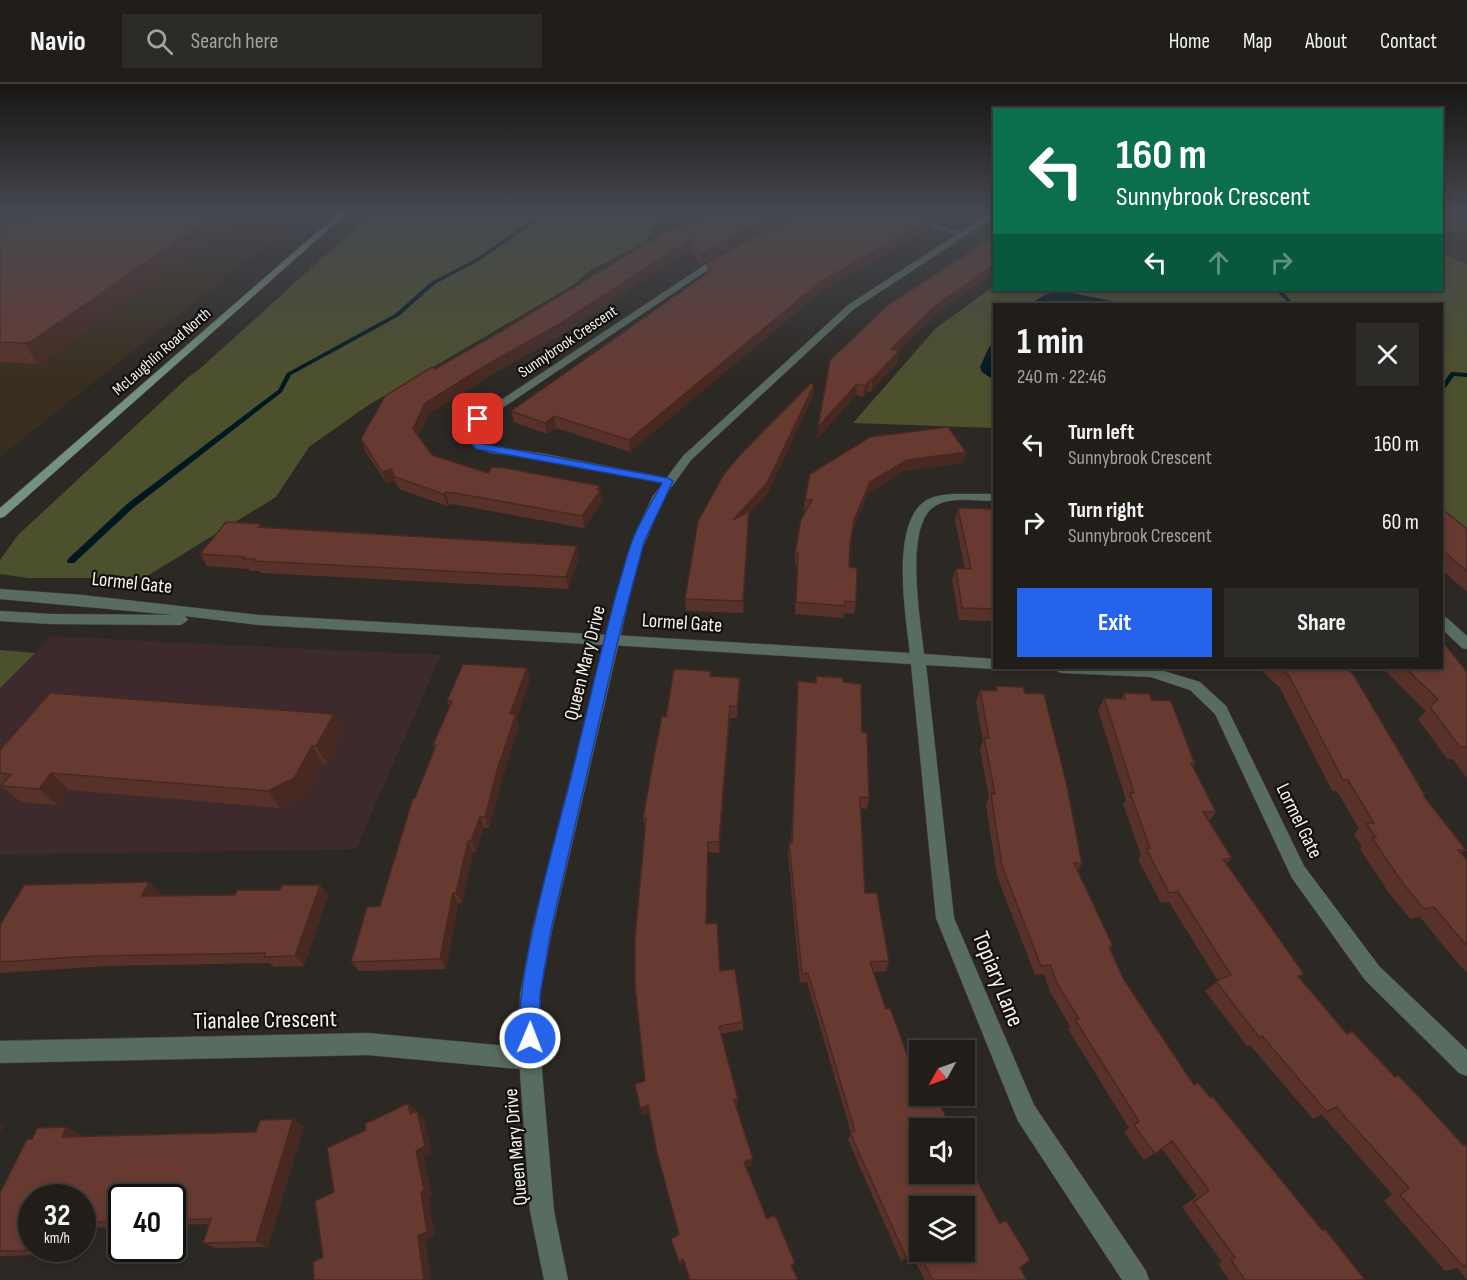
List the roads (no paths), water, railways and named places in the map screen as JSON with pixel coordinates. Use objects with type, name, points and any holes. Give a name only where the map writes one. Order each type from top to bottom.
[{"type":"main road","name":"McLaughlin Road North","points":[[0,514],[281,269]]},
{"type":"street","name":"Sunnybrook Crescent","points":[[668,481],[540,456],[491,450],[473,441],[468,434],[469,426],[703,269]]},
{"type":"street","name":"Queen Mary Drive","points":[[556,1280],[542,1211],[530,1059],[530,995],[542,930],[638,542],[668,481],[713,432],[841,316],[912,269]]},
{"type":"street","name":"Topiary Lane","points":[[993,498],[944,497],[926,504],[920,511],[915,524],[908,567],[945,918],[1026,1113],[1137,1280]]},
{"type":"street","name":"Lormel Gate","points":[[0,594],[82,600],[259,620]]},
{"type":"street","name":"Lormel Gate","points":[[0,616],[51,619],[259,620],[993,664]]},
{"type":"street","points":[[1443,622],[1467,644]]},
{"type":"street","name":"Lormel Gate","points":[[1085,669],[1151,672],[1195,686],[1221,710],[1298,872],[1372,973],[1467,1065]]},
{"type":"street","name":"Tianalee Crescent","points":[[0,1052],[368,1044],[530,1059]]},
{"type":"water","points":[[1066,292],[1122,303],[1032,303],[1046,294]]},
{"type":"water","points":[[993,344],[993,379],[982,372],[980,367],[989,347]]},
{"type":"waterway","points":[[71,561],[130,506],[280,391],[289,374],[397,315],[433,283],[460,269]]},
{"type":"waterway","points":[[1284,291],[1281,293],[1291,303]]},
{"type":"waterway","points":[[1443,388],[1452,374],[1467,375]]}]
